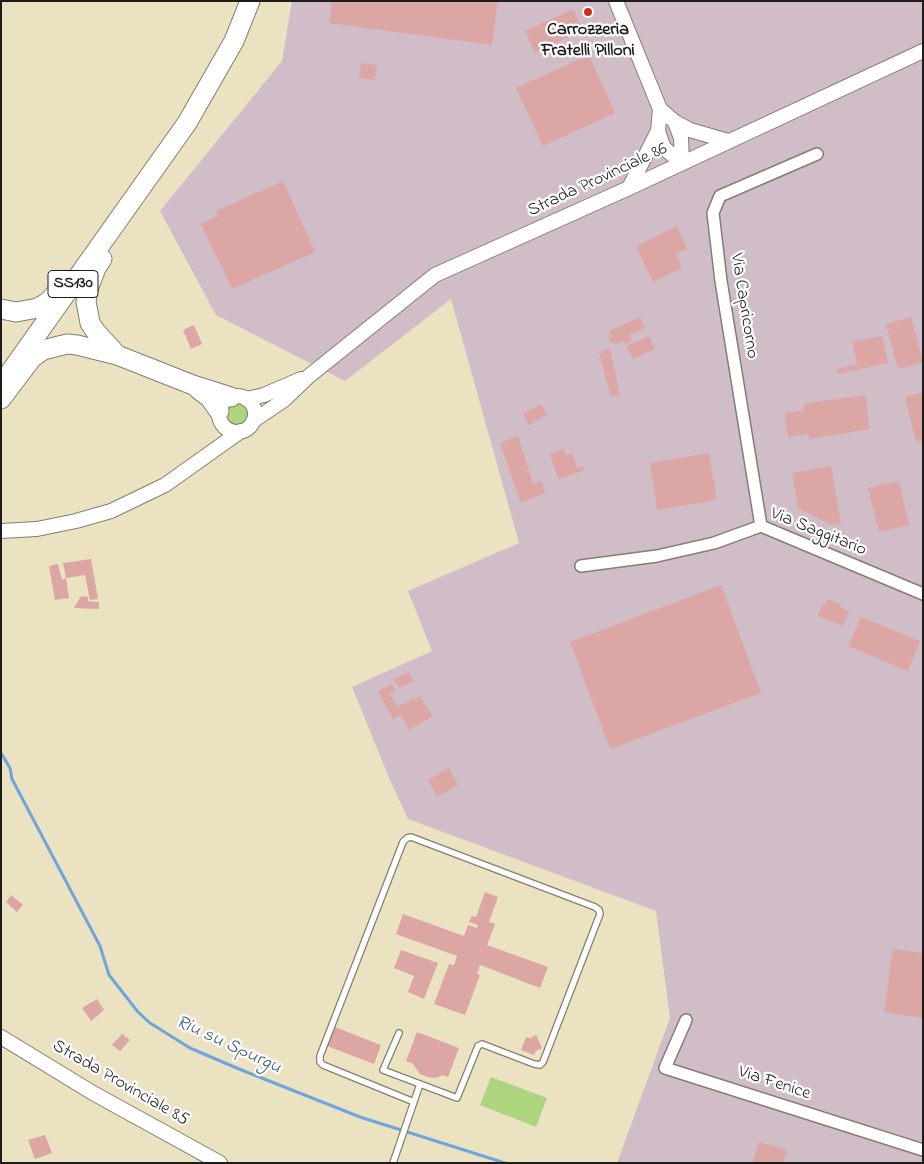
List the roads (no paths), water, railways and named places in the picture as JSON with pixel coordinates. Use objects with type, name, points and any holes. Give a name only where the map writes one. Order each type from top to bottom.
[{"type":"highway","name":"SS130","points":[[1,385],[188,123],[234,41],[250,1]]},
{"type":"highway","points":[[1,309],[25,311],[38,308],[48,302],[109,219],[144,184]]},
{"type":"highway","points":[[117,355],[90,323],[86,302],[88,289],[96,268],[121,230],[144,184]]},
{"type":"highway","points":[[1,399],[32,358],[43,350],[67,344],[117,355],[194,385],[210,398],[229,408]]},
{"type":"street","points":[[616,1],[660,109],[675,122],[690,130],[728,141]]},
{"type":"street","name":"Strada Provinciale 86","points":[[241,431],[284,400],[309,376],[435,275],[629,188],[923,51]]},
{"type":"street","points":[[629,188],[658,131],[660,109]]},
{"type":"street","points":[[675,122],[681,138],[682,163]]},
{"type":"street","points":[[658,131],[664,148],[682,163]]},
{"type":"street","name":"Via Capricorno","points":[[761,526],[721,281],[714,213],[720,196],[817,154]]},
{"type":"street","name":"Strada Provinciale 86","points":[[229,408],[309,376]]},
{"type":"street","points":[[229,408],[252,407],[254,416],[252,422]]},
{"type":"street","points":[[229,408],[229,430],[241,431]]},
{"type":"street","points":[[203,459],[214,441],[229,408]]},
{"type":"street","points":[[1,531],[37,529],[111,511],[165,485],[241,431]]},
{"type":"street","name":"Via Saggitario","points":[[580,566],[657,556],[704,546],[761,526],[923,594]]},
{"type":"street","name":"Via Fenice","points":[[686,1020],[665,1068],[923,1150]]},
{"type":"street","name":"Strada Provinciale 85","points":[[1,1037],[93,1093],[220,1163]]},
{"type":"lane","points":[[399,1033],[384,1070],[456,1098],[478,1046],[482,1044],[540,1065],[543,1062],[600,914],[599,910],[411,837],[403,842],[320,1056],[320,1062],[323,1065],[414,1102]]},
{"type":"lane","points":[[392,1163],[420,1084]]},
{"type":"waterway","name":"Riu su Spurgu","points":[[1,753],[10,768],[12,779],[100,946],[109,975],[138,1012],[150,1023],[190,1048],[360,1117],[505,1163]]},
{"type":"place","name":"Carrozzeria Fratelli Pilloni","points":[[588,12]]}]
